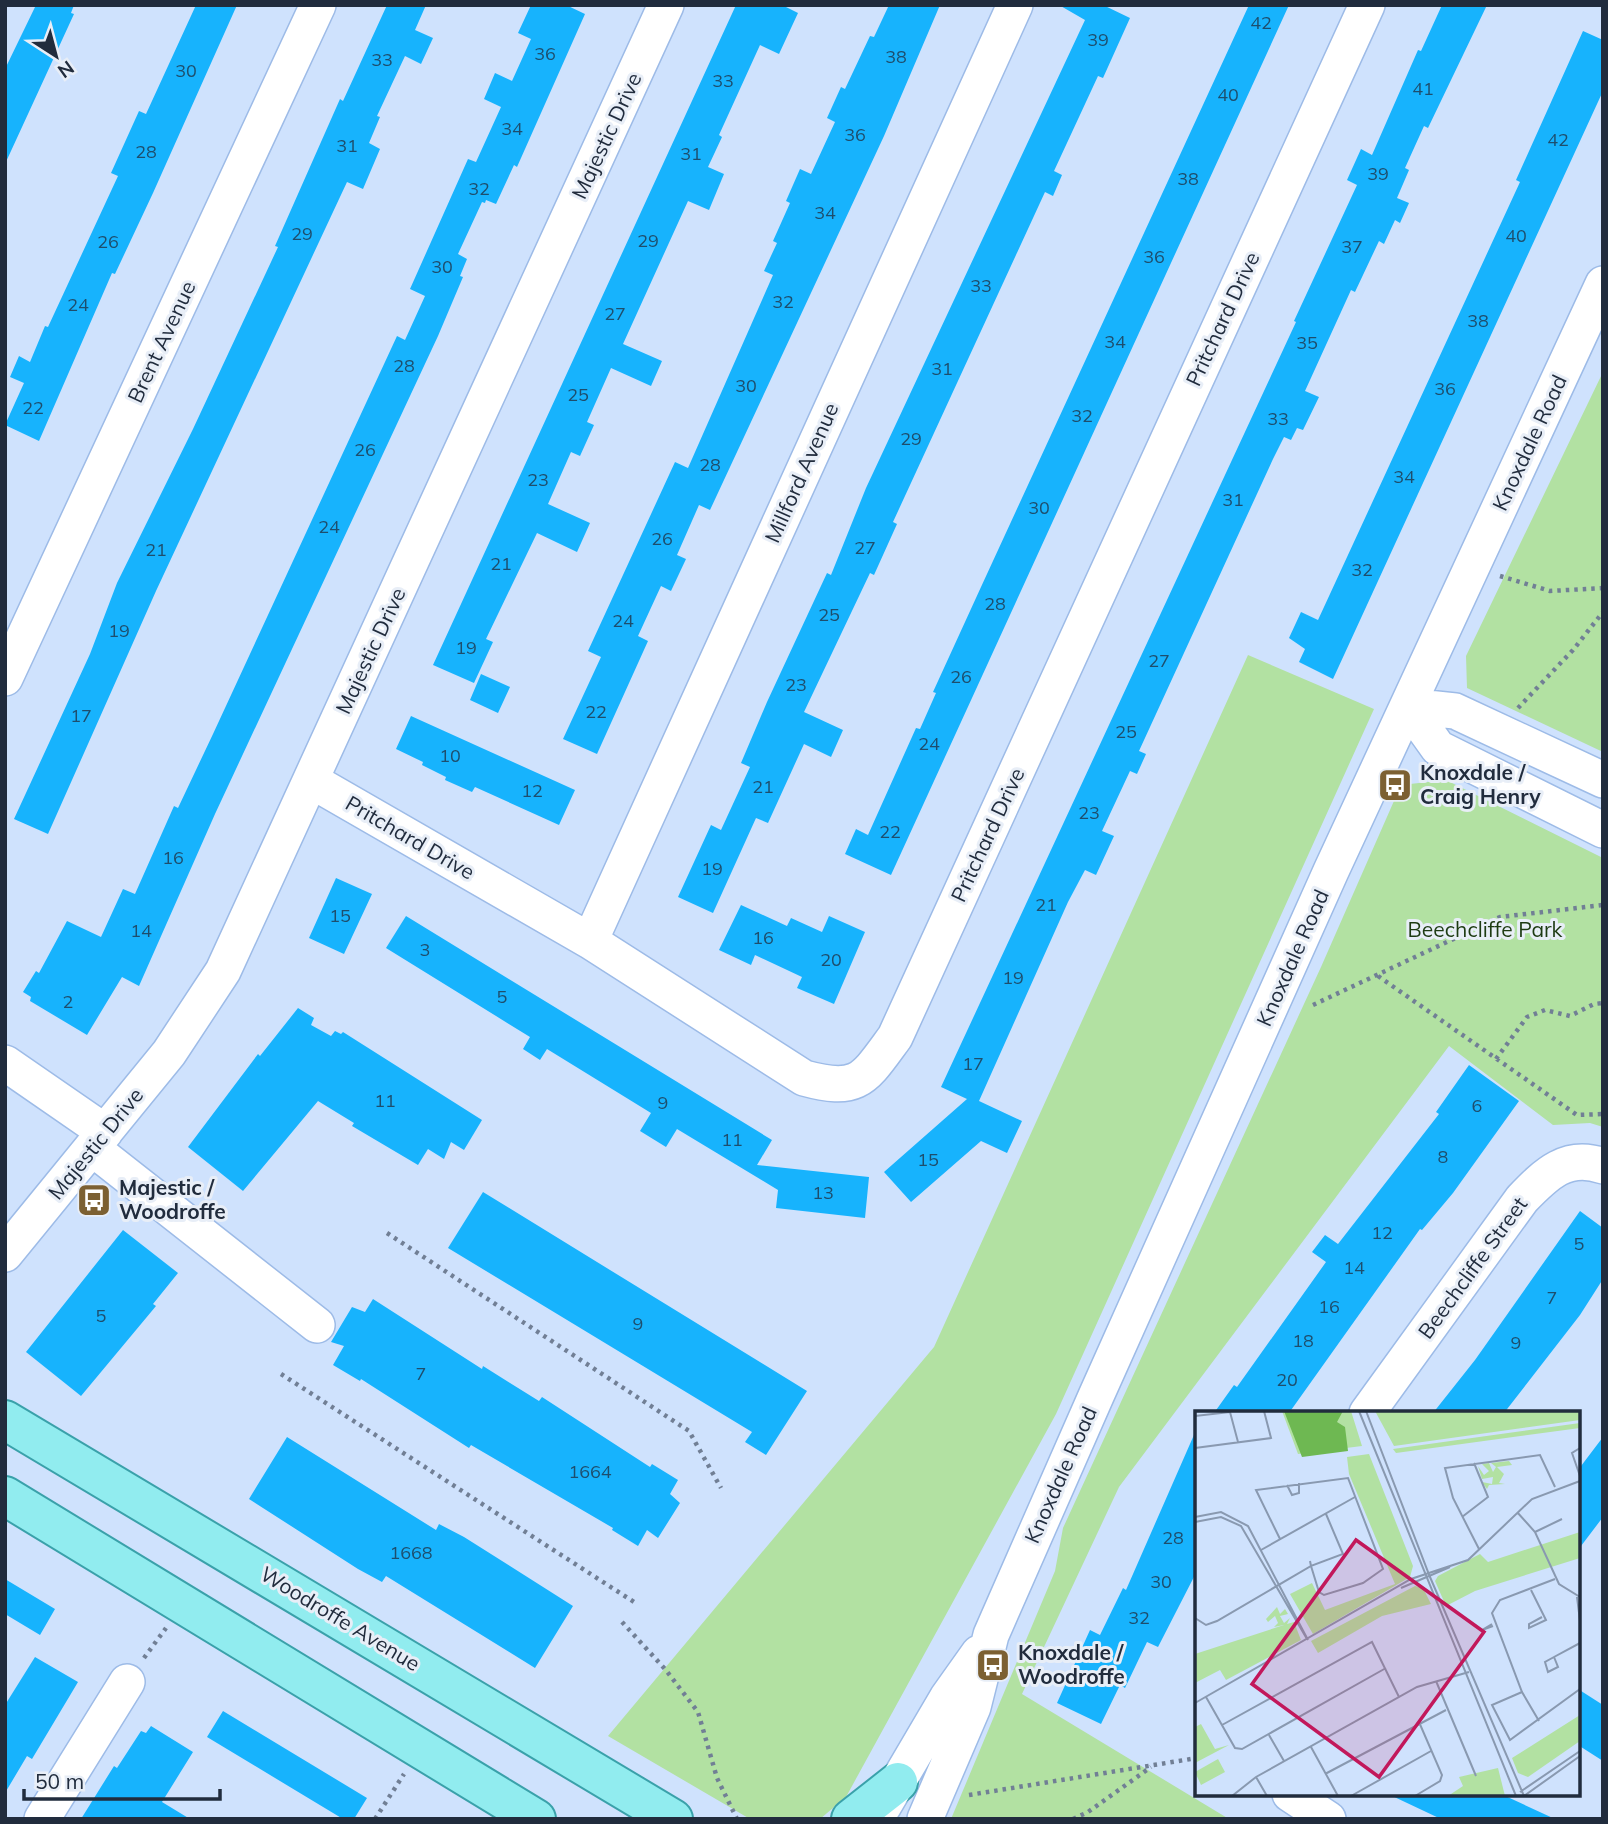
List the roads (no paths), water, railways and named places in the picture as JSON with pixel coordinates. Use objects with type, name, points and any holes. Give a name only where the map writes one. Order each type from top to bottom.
[{"type":"main road","name":"Woodroffe Avenue","points":[[5,1420],[673,1819]]},
{"type":"main road","points":[[5,1496],[537,1819]]},
{"type":"main road","points":[[851,1819],[898,1782]]},
{"type":"street","name":"Brent Avenue","points":[[5,678],[318,5]]},
{"type":"street","name":"Majestic Drive","points":[[5,1254],[169,1053],[223,971],[666,5]]},
{"type":"street","name":"Millford Avenue","points":[[590,941],[1015,5]]},
{"type":"street","name":"Pritchard Drive","points":[[312,781],[590,941],[804,1078],[833,1086],[866,1077],[895,1037],[1367,5]]},
{"type":"street","name":"Knoxdale Road","points":[[876,1819],[947,1698],[990,1635],[1331,871],[1603,284]]},
{"type":"street","points":[[1408,706],[1455,711],[1603,780]]},
{"type":"street","points":[[1408,706],[1438,748],[1603,830]]},
{"type":"street","points":[[5,1063],[317,1325]]},
{"type":"street","name":"Beechcliffe Street","points":[[1368,1411],[1522,1199],[1544,1175],[1568,1161],[1603,1166]]},
{"type":"street","name":"Knoxdale Road","points":[[925,1819],[973,1707],[990,1635]]},
{"type":"street","points":[[42,1819],[128,1682]]},
{"type":"street","points":[[1293,1796],[1328,1819]]},
{"type":"place","name":"Knoxdale / Craig Henry","points":[[1395,785]]},
{"type":"place","name":"Majestic / Woodroffe","points":[[94,1200]]},
{"type":"place","name":"Knoxdale / Woodroffe","points":[[993,1665]]},
{"type":"park label","name":"Beechcliffe Park","points":[[1485,930]]}]
